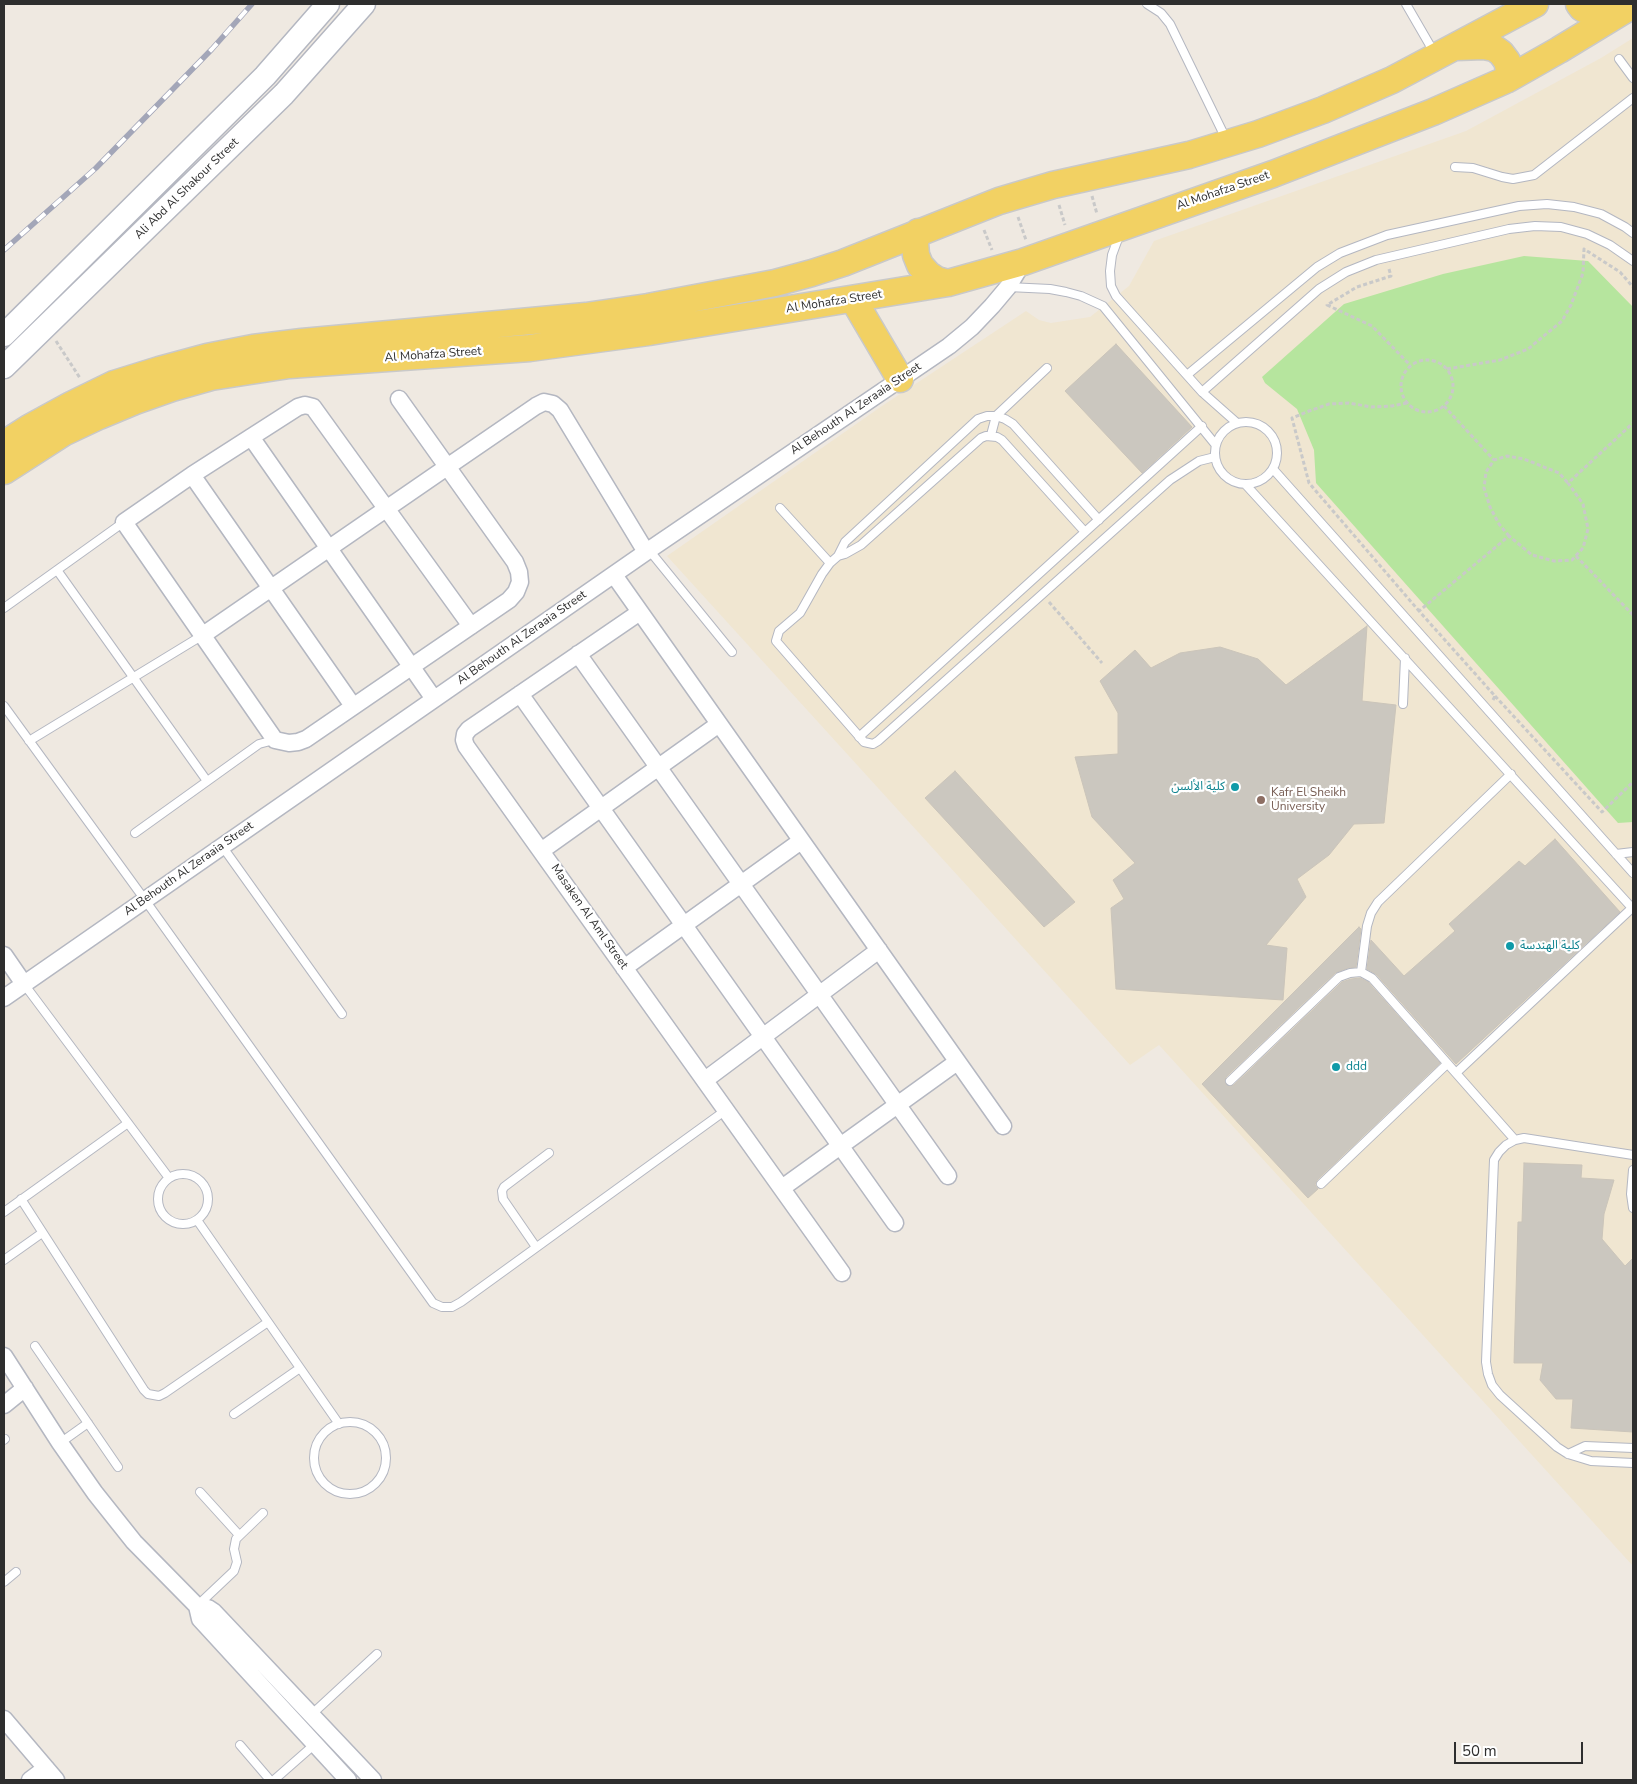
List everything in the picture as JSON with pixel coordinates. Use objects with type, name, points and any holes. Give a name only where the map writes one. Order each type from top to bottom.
[{"type":"main road","name":"Ali Abd Al Shakour Street","points":[[4,335],[265,76],[328,4]]},
{"type":"main road","name":"Ali Abd Al Shakour Street","points":[[4,368],[284,94],[364,4]]},
{"type":"main road","name":"Al Mohafza Street","points":[[4,444],[29,428],[114,384],[207,357],[253,348],[302,342],[586,316],[648,307],[775,283],[843,263],[1011,197],[1053,185],[1189,155],[1258,134],[1323,110],[1392,80],[1534,4]]},
{"type":"main road","points":[[1579,4],[1590,12],[1600,13],[1630,7]]},
{"type":"main road","name":"Al Mohafza Street","points":[[4,471],[63,434],[99,416],[154,394],[211,378],[250,370],[289,365],[530,348],[649,332],[948,282],[1003,278],[1028,261],[1354,143],[1508,79],[1630,7]]},
{"type":"main road","points":[[1445,52],[1484,46],[1494,48],[1507,61],[1508,79]]},
{"type":"main road","points":[[918,232],[915,243],[916,255],[920,265],[937,280],[948,282]]},
{"type":"main road","points":[[853,299],[900,379]]},
{"type":"street","name":"Al Behouth Al Zeraaia Street","points":[[4,998],[614,574],[949,346],[972,328],[992,306],[1003,278]]},
{"type":"street","points":[[399,399],[515,562],[520,582],[516,592],[509,600],[471,626],[411,667],[298,742],[289,743],[275,740],[124,522],[192,475],[298,407],[305,404],[313,406],[471,626]]},
{"type":"street","points":[[203,635],[544,402],[553,404],[560,410],[648,551]]},
{"type":"street","points":[[251,437],[434,699]]},
{"type":"street","points":[[192,475],[353,706]]},
{"type":"street","points":[[614,574],[1003,1126]]},
{"type":"street","name":"Masaken Al Aml Street","points":[[640,612],[469,729],[465,734],[464,740],[466,746],[842,1273]]},
{"type":"street","points":[[578,654],[948,1176]]},
{"type":"street","points":[[520,694],[895,1223]]},
{"type":"street","points":[[541,851],[719,724]]},
{"type":"street","points":[[624,968],[801,841]]},
{"type":"street","points":[[705,1080],[879,950]]},
{"type":"street","points":[[4,955],[24,984]]},
{"type":"street","points":[[782,1188],[958,1062]]},
{"type":"street","points":[[6,1364],[25,1388],[95,1493],[134,1542],[197,1606],[200,1619],[348,1780]]},
{"type":"street","points":[[4,1404],[25,1388]]},
{"type":"street","points":[[197,1606],[208,1608],[214,1612],[373,1780]]},
{"type":"street","points":[[4,1719],[51,1774],[30,1780]]},
{"type":"lane","points":[[1147,4],[1161,13],[1170,24],[1228,144]]},
{"type":"lane","points":[[1406,4],[1445,52]]},
{"type":"lane","points":[[1619,59],[1633,78]]},
{"type":"lane","points":[[1455,167],[1473,168],[1513,179],[1534,175],[1633,98]]},
{"type":"lane","points":[[1187,375],[1317,267],[1340,253],[1387,234],[1519,206],[1547,204],[1574,207],[1601,214],[1633,233]]},
{"type":"lane","points":[[1202,392],[1319,290],[1346,272],[1386,257],[1509,229],[1535,226],[1561,227],[1587,234],[1610,244],[1633,261]]},
{"type":"lane","points":[[1114,230],[1117,240],[1112,255],[1110,271],[1112,286],[1116,296],[1202,392],[1237,422]]},
{"type":"lane","points":[[1003,278],[1081,296],[1103,306],[1216,444]]},
{"type":"lane","points":[[991,435],[996,416],[1047,368]]},
{"type":"lane","points":[[1099,520],[1013,424],[996,416],[978,419],[845,542],[838,556],[830,563],[800,613],[780,631],[776,641],[859,737],[868,744],[873,744],[1170,480],[1184,469],[1199,461],[1215,457]]},
{"type":"lane","points":[[1246,485],[1262,481],[1273,469],[1277,459],[1277,448],[1274,438],[1267,429],[1247,421],[1237,422],[1223,431],[1216,444],[1215,457],[1217,466],[1228,479],[1246,485],[1633,908],[1456,1073]]},
{"type":"lane","points":[[859,737],[1202,426]]},
{"type":"lane","points":[[838,556],[861,544],[980,438],[991,435],[1002,440],[1085,532]]},
{"type":"lane","points":[[1273,469],[1633,873]]},
{"type":"lane","points":[[780,508],[830,563]]},
{"type":"lane","points":[[4,608],[124,522]]},
{"type":"lane","points":[[648,551],[732,652]]},
{"type":"lane","points":[[58,570],[207,781]]},
{"type":"lane","points":[[29,741],[203,635]]},
{"type":"lane","points":[[1402,704],[1405,658]]},
{"type":"lane","points":[[4,706],[433,1303],[442,1307],[452,1307],[461,1302],[726,1110]]},
{"type":"lane","points":[[135,833],[259,744],[275,740]]},
{"type":"lane","points":[[1362,972],[1368,926],[1371,913],[1378,902],[1511,774]]},
{"type":"lane","points":[[222,846],[342,1014]]},
{"type":"lane","points":[[1616,854],[1633,852]]},
{"type":"lane","points":[[1230,1081],[1339,977],[1350,973],[1362,972],[1372,978],[1515,1140]]},
{"type":"lane","points":[[24,984],[168,1178]]},
{"type":"lane","points":[[1321,1184],[1447,1064]]},
{"type":"lane","points":[[4,1212],[128,1123]]},
{"type":"lane","points":[[1633,1155],[1524,1138],[1506,1145],[1499,1152],[1494,1160],[1486,1362],[1492,1385],[1500,1396],[1546,1438],[1568,1454],[1592,1461],[1633,1463]]},
{"type":"lane","points":[[536,1247],[503,1199],[502,1191],[504,1187],[549,1153]]},
{"type":"lane","points":[[1633,1170],[1631,1194],[1633,1208]]},
{"type":"lane","points":[[176,1174],[192,1175],[204,1184],[207,1192],[207,1207],[197,1220],[182,1224],[168,1219],[162,1213],[158,1206],[158,1198],[163,1183],[168,1178],[176,1174]]},
{"type":"lane","points":[[21,1199],[144,1390],[154,1396],[165,1394],[268,1322]]},
{"type":"lane","points":[[197,1220],[339,1424]]},
{"type":"lane","points":[[4,1260],[42,1233]]},
{"type":"lane","points":[[35,1346],[118,1467]]},
{"type":"lane","points":[[234,1414],[300,1368]]},
{"type":"lane","points":[[60,1443],[88,1423]]},
{"type":"lane","points":[[357,1423],[366,1426],[379,1438],[383,1446],[386,1455],[383,1473],[364,1492],[338,1493],[330,1488],[318,1475],[314,1458],[315,1449],[324,1433],[339,1424],[357,1423]]},
{"type":"lane","points":[[1568,1454],[1585,1446],[1633,1448]]},
{"type":"lane","points":[[200,1492],[239,1535]]},
{"type":"lane","points":[[197,1606],[234,1571],[237,1562],[234,1544],[239,1535],[263,1513]]},
{"type":"lane","points":[[4,1582],[16,1572]]},
{"type":"lane","points":[[311,1715],[377,1654]]},
{"type":"lane","points":[[274,1780],[315,1744]]},
{"type":"lane","points":[[240,1745],[270,1780]]},
{"type":"path","points":[[1087,177],[1114,230]]},
{"type":"path","points":[[1053,185],[1072,246]]},
{"type":"path","points":[[1011,197],[1028,261]]},
{"type":"path","points":[[977,209],[1003,278]]},
{"type":"path","points":[[1447,369],[1500,360],[1528,348],[1562,321],[1571,305],[1583,274],[1584,250],[1620,272],[1633,287]]},
{"type":"path","points":[[1386,257],[1391,276],[1357,287],[1327,305],[1372,326],[1410,365]]},
{"type":"path","points":[[46,326],[92,395]]},
{"type":"path","points":[[1425,359],[1433,360],[1447,369],[1452,376],[1453,392],[1450,400],[1444,406],[1429,412],[1421,412],[1407,403],[1400,388],[1404,372],[1410,365],[1425,359]]},
{"type":"path","points":[[1407,403],[1371,407],[1349,403],[1329,404],[1292,418],[1309,483],[1419,611],[1602,812],[1633,782]]},
{"type":"path","points":[[1444,406],[1494,460]]},
{"type":"path","points":[[1568,483],[1633,423]]},
{"type":"path","points":[[1507,456],[1524,459],[1559,473],[1568,483],[1583,504],[1588,529],[1583,548],[1572,560],[1554,561],[1532,555],[1509,536],[1499,524],[1490,507],[1484,488],[1486,472],[1494,460],[1507,456]]},
{"type":"path","points":[[1419,611],[1509,536]]},
{"type":"path","points":[[1576,556],[1633,615]]},
{"type":"path","points":[[1042,594],[1102,663]]},
{"type":"path","points":[[1486,708],[1495,696]]},
{"type":"shaded area","name":"Kafr El Sheikh University","points":[[1633,38],[1633,1566],[1159,1045],[1130,1065],[667,556],[882,406],[1026,311],[1039,320],[1051,323],[1090,317],[1129,286],[1154,241],[1466,131],[1601,58]]},
{"type":"green space","points":[[1524,256],[1588,261],[1633,307],[1633,822],[1618,823],[1316,483],[1314,450],[1297,409],[1265,383],[1262,377],[1344,304],[1443,274]]},
{"type":"building","points":[[1116,344],[1192,427],[1142,473],[1065,391]]},
{"type":"building","name":"كلية الألسن","points":[[1367,626],[1362,701],[1396,705],[1384,823],[1354,824],[1329,855],[1297,879],[1306,897],[1266,945],[1287,948],[1283,1000],[1116,989],[1111,908],[1124,899],[1113,880],[1135,863],[1092,817],[1075,757],[1118,754],[1118,713],[1100,681],[1135,650],[1151,668],[1180,653],[1220,647],[1258,659],[1286,685]]},
{"type":"building","points":[[955,771],[1075,902],[1044,927],[925,798]]},
{"type":"building","name":"كلية الهندسة","points":[[1555,839],[1620,912],[1456,1064],[1376,974],[1367,969],[1371,940],[1404,976],[1455,931],[1449,924],[1519,861],[1525,866]]},
{"type":"building","name":"ddd","points":[[1359,927],[1361,929],[1356,967],[1335,973],[1226,1077],[1226,1084],[1229,1086],[1234,1085],[1342,982],[1360,978],[1368,982],[1440,1063],[1317,1180],[1315,1185],[1318,1189],[1308,1198],[1202,1084]]},
{"type":"building","points":[[1524,1163],[1582,1165],[1581,1178],[1614,1180],[1604,1214],[1602,1239],[1625,1266],[1633,1258],[1633,1432],[1571,1428],[1573,1399],[1556,1399],[1540,1380],[1543,1363],[1514,1363],[1518,1222],[1522,1222]]},
{"type":"railway","points":[[4,250],[96,168],[212,49],[252,4]]},
{"type":"place","name":"كلية الألسن","points":[[1235,787]]},
{"type":"place","name":"Kafr El Sheikh University","points":[[1261,800]]},
{"type":"place","name":"كلية الهندسة","points":[[1510,946]]},
{"type":"place","name":"ddd","points":[[1336,1067]]}]
